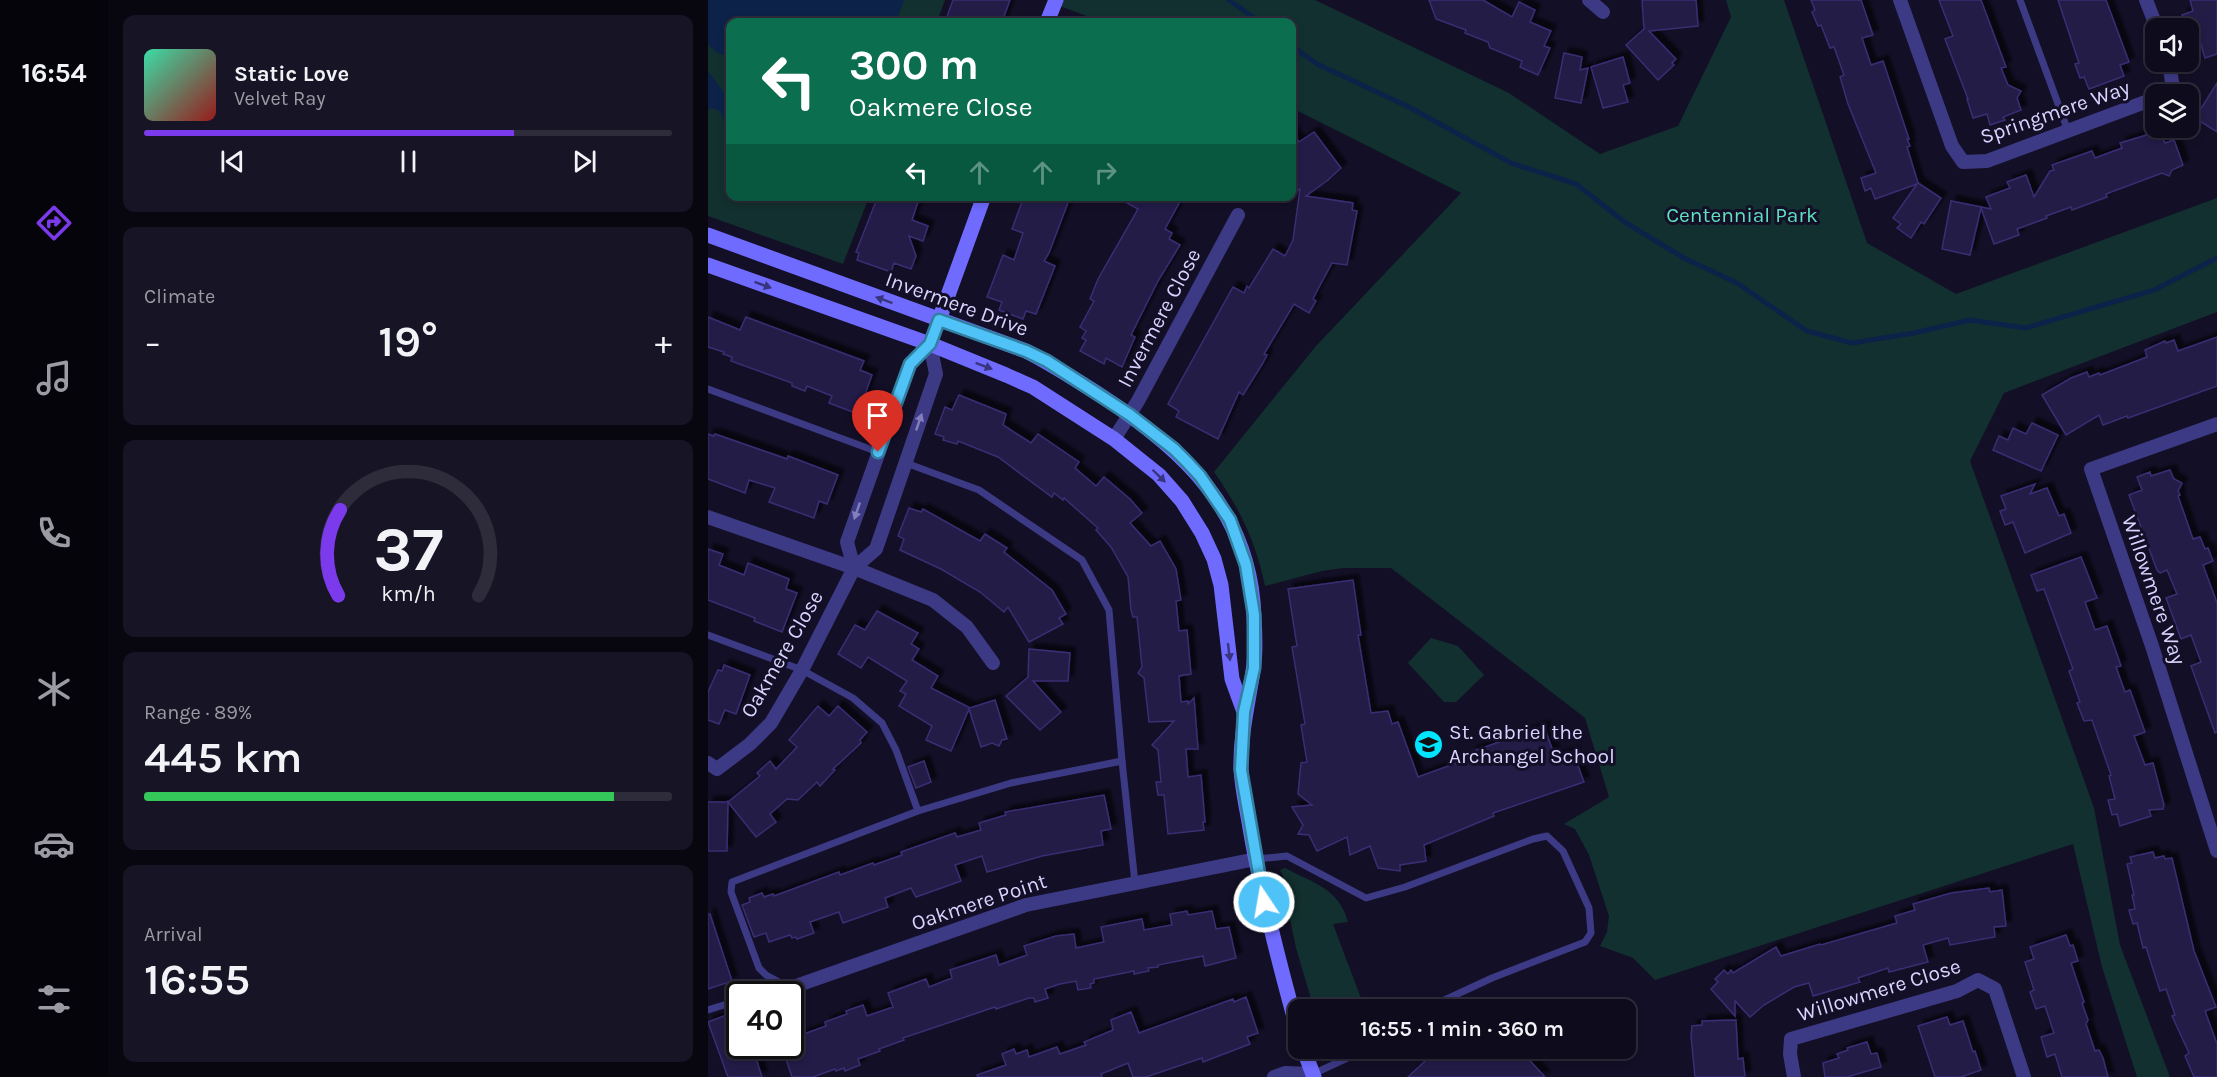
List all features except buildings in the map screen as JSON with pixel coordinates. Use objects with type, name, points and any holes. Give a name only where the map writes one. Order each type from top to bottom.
[{"type":"street","points":[[1049,18],[1056,0]]},
{"type":"street","points":[[1589,0],[1603,12]]},
{"type":"street","name":"Springmere Way","points":[[1900,0],[1952,146],[1963,162],[1986,160],[2145,103]]},
{"type":"street","points":[[2146,0],[2153,18]]},
{"type":"street","points":[[854,568],[846,544],[878,452],[910,364],[930,344],[982,201]]},
{"type":"street","name":"Invermere Close","points":[[1114,439],[1130,415],[1238,215]]},
{"type":"street","name":"Invermere Drive","points":[[708,235],[1026,351],[1047,361],[1130,415],[1174,449],[1200,476],[1230,520],[1246,565],[1254,615],[1254,668],[1244,712],[1241,770],[1256,860],[1289,999]]},
{"type":"street","name":"Invermere Drive","points":[[708,266],[930,344],[1033,387],[1114,439],[1159,475],[1182,501],[1202,533],[1214,559],[1221,585],[1232,679],[1244,712]]},
{"type":"street","name":"Oakmere Close","points":[[708,763],[717,769],[750,744],[771,723],[802,670],[854,568],[876,549],[936,374],[930,344]]},
{"type":"street","name":"Willowmere Way","points":[[2217,424],[2091,470],[2152,646],[2217,851]]},
{"type":"street","points":[[708,517],[854,568],[933,600],[967,627],[993,663]]},
{"type":"street","name":"Oakmere Point","points":[[804,983],[1026,905],[1256,860]]},
{"type":"street","name":"Willowmere Close","points":[[1794,1077],[1790,1054],[1791,1039],[1957,991],[1978,980],[1995,989],[2024,1077]]},
{"type":"street","points":[[1274,1077],[1285,1073],[1313,1076],[1307,1059]]},
{"type":"lane","points":[[2020,0],[2068,131]]},
{"type":"lane","points":[[708,389],[878,452]]},
{"type":"lane","points":[[905,463],[979,490],[1082,560],[1109,610],[1135,883]]},
{"type":"lane","points":[[708,635],[802,670],[853,698],[882,723],[896,750],[918,812]]},
{"type":"lane","points":[[777,981],[759,968],[731,892],[732,882],[918,812],[1011,783],[1122,761]]},
{"type":"lane","points":[[1256,860],[1287,856],[1366,898],[1405,887],[1533,839],[1547,836],[1556,842],[1563,851],[1589,908],[1591,933],[1585,942],[1492,978],[1447,999]]},
{"type":"lane","points":[[708,1010],[726,1004]]},
{"type":"lane","points":[[1313,1076],[1347,1059]]},
{"type":"green space","points":[[708,0],[945,0],[938,18],[726,18],[726,201],[867,201],[843,264],[708,216]]},
{"type":"green space","name":"Centennial Park","points":[[1056,0],[1315,0],[1509,93],[1600,154],[1678,126],[1731,17],[1726,0],[1784,0],[1867,243],[1956,294],[2217,198],[2217,312],[2004,393],[1970,461],[2094,808],[2120,945],[2170,1077],[2137,1077],[2102,967],[2073,844],[1655,980],[1633,958],[1600,946],[1607,932],[1609,916],[1589,855],[1575,829],[1564,824],[1609,797],[1585,718],[1391,568],[1343,568],[1322,571],[1265,586],[1246,526],[1214,472],[1316,346],[1461,193],[1296,110],[1296,18],[1092,18],[1054,4]]},
{"type":"green space","points":[[1431,638],[1458,646],[1484,675],[1456,702],[1444,702],[1408,663]]},
{"type":"green space","points":[[1285,868],[1315,883],[1338,901],[1348,922],[1333,924],[1361,999],[1311,999],[1296,948],[1284,891],[1284,878],[1280,870]]},
{"type":"water","points":[[708,0],[904,0],[897,18],[726,18],[726,56],[708,45]]},
{"type":"water","points":[[708,71],[726,96],[726,140],[720,111],[711,108],[708,110]]},
{"type":"waterway","points":[[1229,0],[1254,18]]},
{"type":"waterway","points":[[1296,49],[1317,64],[1409,107],[1511,163],[1576,184],[1626,223],[1684,258],[1737,283],[1807,331],[1852,343],[1914,333],[1970,320],[2026,328],[2154,290],[2217,258]]},
{"type":"place","name":"St. Gabriel the Archangel School","points":[[1428,744]]},
{"type":"route","points":[[878,452],[910,364],[930,344],[939,320],[1026,351],[1047,361],[1130,415],[1174,449],[1200,476],[1230,520],[1246,565],[1251,590],[1254,615],[1254,668],[1244,712],[1241,770],[1264,902]]}]
